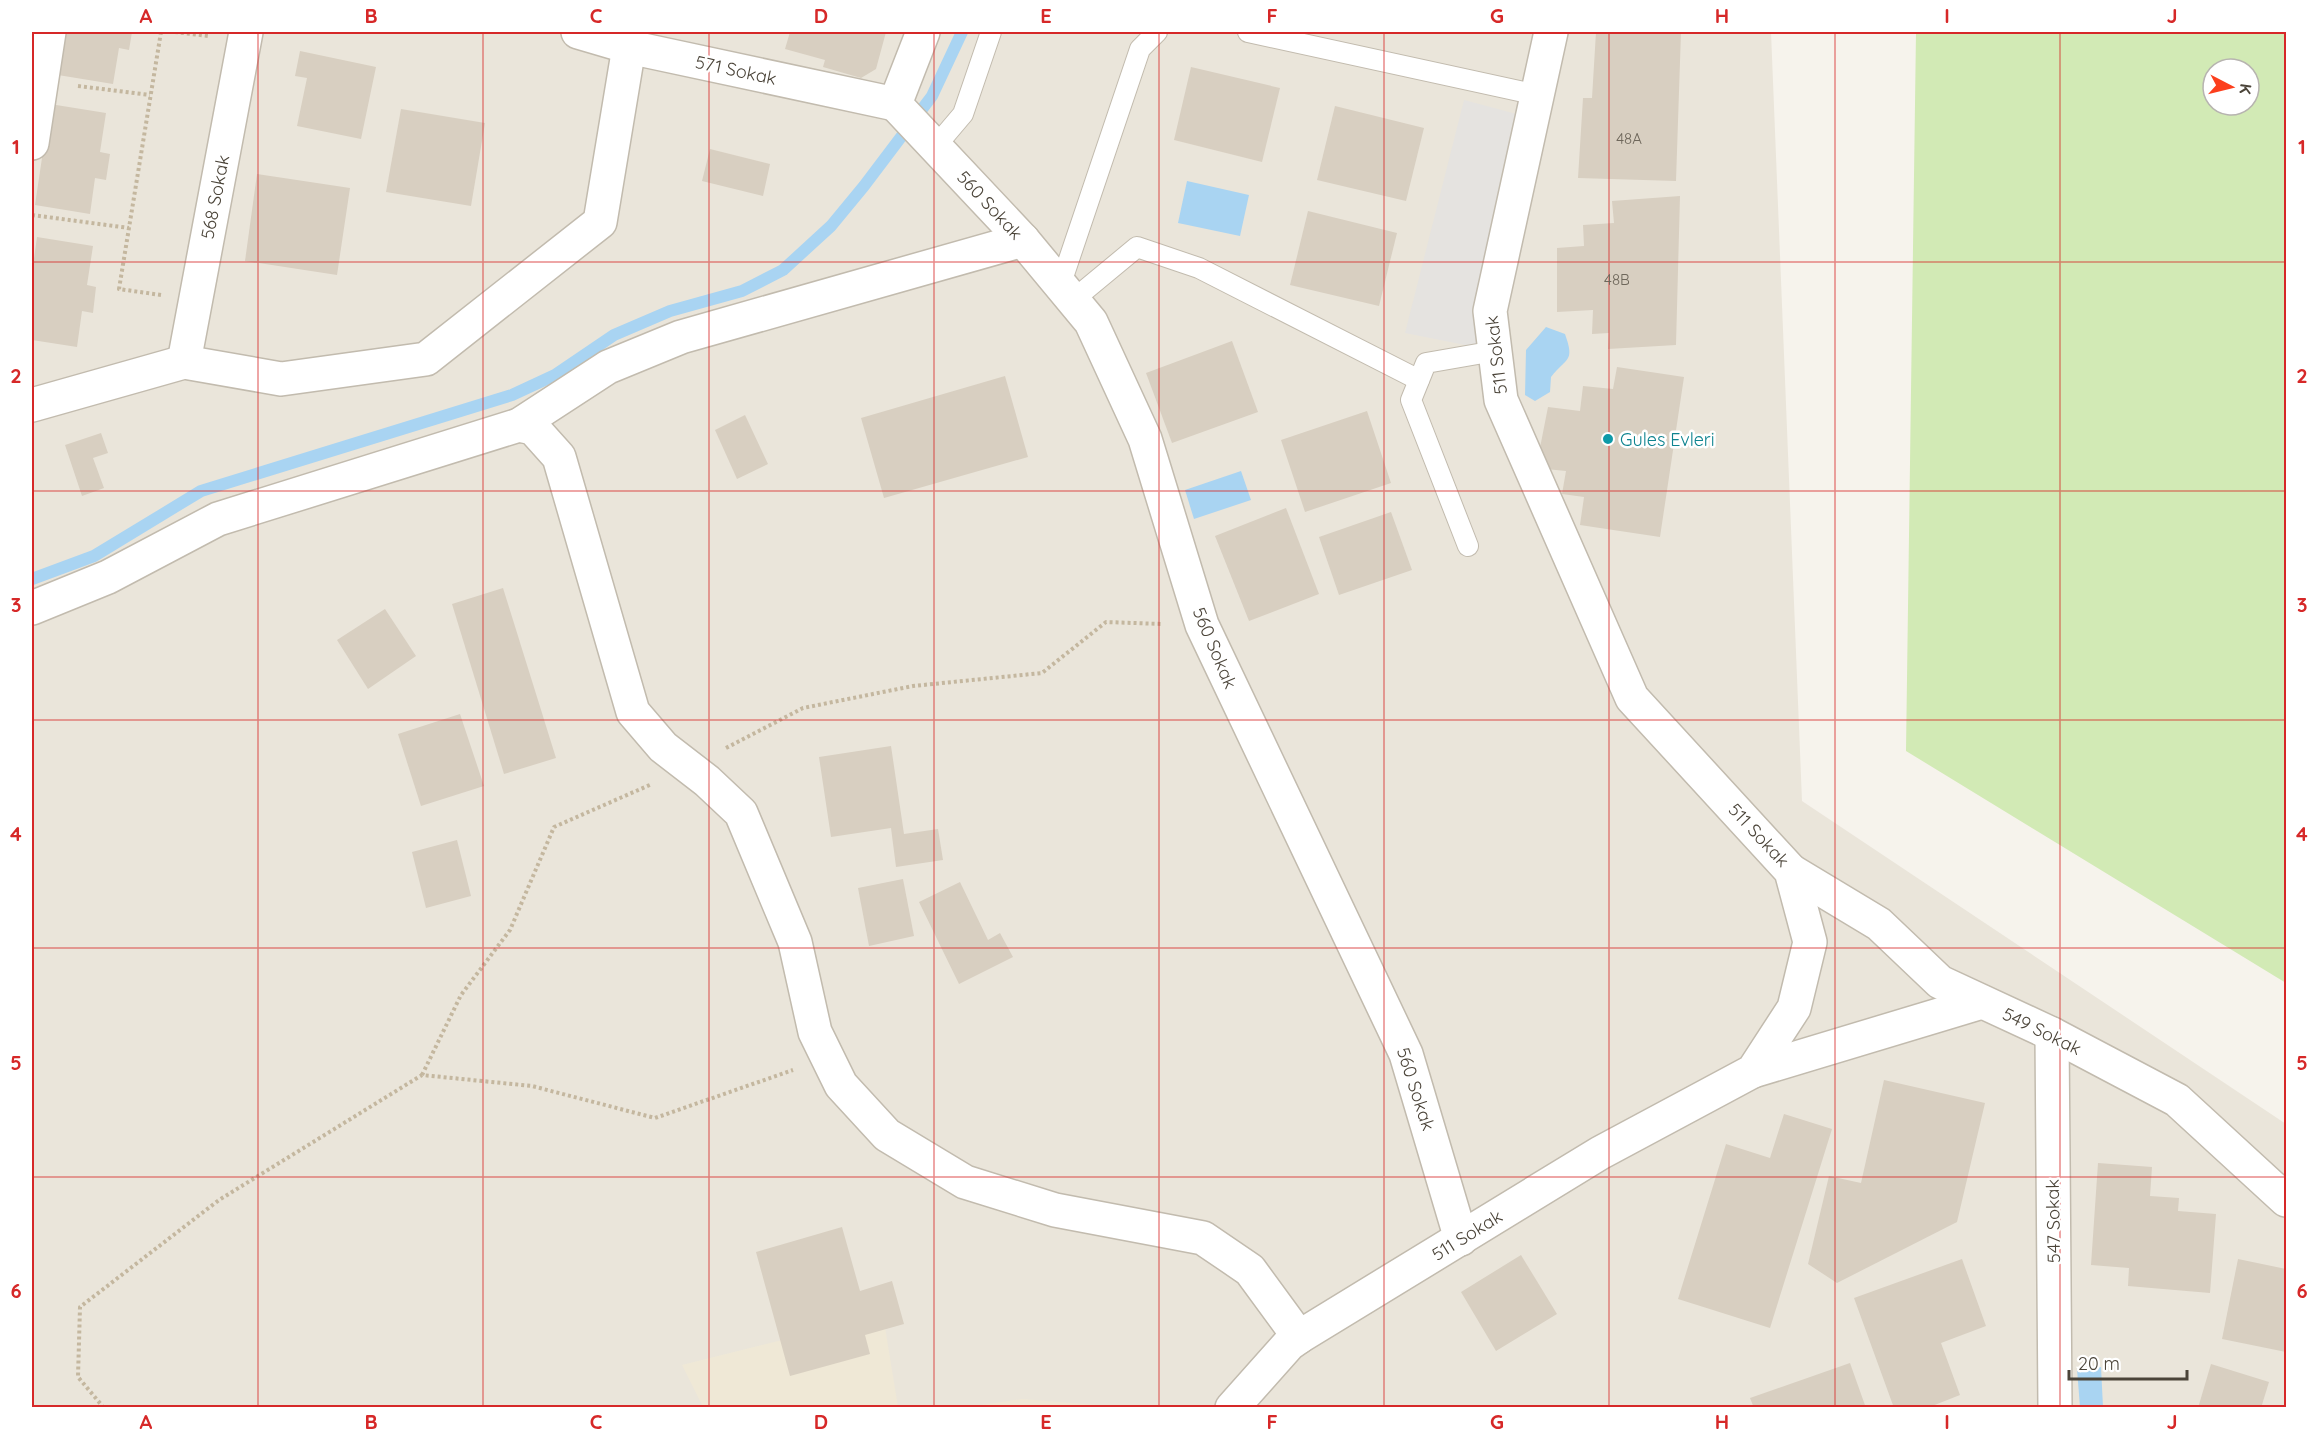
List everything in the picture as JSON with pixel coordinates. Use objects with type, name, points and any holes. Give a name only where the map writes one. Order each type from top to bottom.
[{"type":"street","points":[[32,143],[49,32]]},
{"type":"street","name":"568 Sokak","points":[[183,362],[246,32]]},
{"type":"street","name":"571 Sokak","points":[[578,32],[629,47],[898,107]]},
{"type":"street","points":[[898,107],[923,32]]},
{"type":"street","name":"511 Sokak","points":[[1247,1402],[1289,1344],[1299,1337],[1600,1153],[1753,1071],[1794,1008],[1810,942],[1791,871],[1632,698],[1501,400],[1490,311],[1551,32]]},
{"type":"street","points":[[32,405],[183,362],[281,379],[426,359],[600,222],[629,47]]},
{"type":"street","name":"560 Sokak","points":[[898,107],[1023,240],[1091,322],[1145,439],[1202,625],[1406,1053],[1461,1239]]},
{"type":"street","points":[[32,608],[108,577],[218,519],[519,425],[608,367],[681,337],[1023,240]]},
{"type":"street","points":[[519,425],[533,428],[559,457],[633,712],[663,747],[690,767],[741,813],[795,942],[815,1032],[841,1085],[887,1135],[965,1182],[1055,1210],[1203,1238],[1250,1270],[1299,1337]]},
{"type":"street","name":"549 Sokak","points":[[1791,871],[1878,924],[1940,982],[2052,1034],[2177,1100],[2286,1200]]},
{"type":"street","points":[[1753,1071],[1982,1002]]},
{"type":"street","name":"547 Sokak","points":[[2052,1034],[2055,1407]]},
{"type":"lane","points":[[929,140],[963,114],[991,32]]},
{"type":"lane","points":[[1066,293],[1140,49],[1157,32]]},
{"type":"lane","points":[[1248,32],[1537,95]]},
{"type":"lane","points":[[1066,293],[1137,247],[1199,268],[1419,380]]},
{"type":"lane","points":[[1468,546],[1412,400],[1426,363],[1495,351]]},
{"type":"path","points":[[161,32],[119,289],[195,300]]},
{"type":"path","points":[[41,81],[150,95]]},
{"type":"path","points":[[32,215],[129,228]]},
{"type":"path","points":[[104,1407],[78,1377],[80,1307],[219,1200],[422,1075],[461,995],[510,930],[554,827],[690,767],[802,708],[913,686],[1042,673],[1106,622],[1202,625]]},
{"type":"path","points":[[422,1075],[532,1086],[655,1118],[828,1058]]},
{"type":"shaded area","points":[[32,32],[1771,32],[1802,801],[2286,1124],[2286,1407],[32,1407]]},
{"type":"shaded area","points":[[1464,100],[1532,118],[1495,351],[1405,333]]},
{"type":"shaded area","points":[[883,1315],[898,1407],[703,1407],[682,1365]]},
{"type":"shaded area","points":[[1022,1399],[1122,1407],[968,1407]]},
{"type":"green space","points":[[1916,32],[2286,32],[2286,983],[1906,751]]},
{"type":"water","points":[[1187,181],[1249,195],[1240,236],[1178,223]]},
{"type":"water","points":[[1546,327],[1565,334],[1569,355],[1551,377],[1550,392],[1535,401],[1525,395],[1526,350]]},
{"type":"water","points":[[1241,471],[1251,500],[1194,519],[1185,490]]},
{"type":"water","points":[[2101,1367],[2103,1407],[2080,1407],[2077,1369]]},
{"type":"building","points":[[65,32],[132,32],[129,50],[119,48],[113,84],[58,75]]},
{"type":"building","points":[[790,32],[886,32],[876,69],[861,78],[823,67],[825,60],[785,49]]},
{"type":"building","points":[[1596,32],[1681,32],[1676,181],[1578,178],[1583,98],[1592,98]]},
{"type":"building","points":[[300,51],[376,67],[361,139],[297,126],[307,78],[295,76]]},
{"type":"building","points":[[1191,67],[1280,88],[1262,162],[1174,140]]},
{"type":"building","points":[[50,104],[106,113],[100,152],[110,154],[106,180],[95,178],[90,214],[35,205]]},
{"type":"building","points":[[1335,106],[1424,128],[1406,201],[1317,180]]},
{"type":"building","points":[[401,109],[485,123],[471,206],[386,192]]},
{"type":"building","points":[[710,149],[770,164],[763,196],[702,181]]},
{"type":"building","points":[[257,174],[350,188],[337,275],[245,261]]},
{"type":"building","points":[[1680,196],[1676,345],[1608,349],[1609,333],[1592,334],[1593,310],[1557,312],[1557,248],[1584,246],[1583,225],[1614,223],[1612,201]]},
{"type":"building","points":[[1308,211],[1397,233],[1379,306],[1290,285]]},
{"type":"building","points":[[37,237],[93,246],[87,285],[96,287],[93,313],[82,311],[77,347],[32,340],[32,273]]},
{"type":"building","points":[[1232,341],[1258,412],[1172,443],[1146,373]]},
{"type":"building","name":"Gules Evleri","points":[[1617,367],[1684,377],[1660,537],[1580,525],[1584,497],[1562,494],[1566,471],[1536,468],[1548,407],[1580,411],[1583,386],[1613,389]]},
{"type":"building","points":[[1005,376],[1028,457],[884,498],[861,418]]},
{"type":"building","points":[[1367,411],[1391,483],[1305,512],[1281,440]]},
{"type":"building","points":[[745,415],[768,464],[737,479],[715,430]]},
{"type":"building","points":[[101,433],[108,453],[93,458],[104,488],[82,496],[65,445]]},
{"type":"building","points":[[1286,508],[1319,594],[1249,621],[1215,536]]},
{"type":"building","points":[[1391,512],[1412,570],[1339,595],[1319,537]]},
{"type":"building","points":[[503,588],[556,758],[504,774],[452,604]]},
{"type":"building","points":[[385,609],[416,656],[368,689],[337,640]]},
{"type":"building","points":[[460,714],[484,786],[421,806],[398,734]]},
{"type":"building","points":[[891,746],[904,834],[938,829],[943,860],[896,867],[891,828],[831,837],[819,757]]},
{"type":"building","points":[[457,840],[471,896],[426,908],[412,852]]},
{"type":"building","points":[[903,879],[914,936],[869,946],[858,888]]},
{"type":"building","points":[[960,882],[988,940],[1000,933],[1013,957],[959,984],[919,902]]},
{"type":"building","points":[[1884,1080],[1985,1103],[1957,1222],[1837,1283],[1808,1264],[1829,1176],[1861,1183]]},
{"type":"building","points":[[1784,1114],[1832,1129],[1770,1328],[1678,1299],[1726,1144],[1770,1158]]},
{"type":"building","points":[[2098,1163],[2152,1167],[2150,1196],[2179,1198],[2178,1211],[2216,1214],[2210,1293],[2128,1286],[2129,1268],[2091,1265]]},
{"type":"building","points":[[842,1227],[860,1291],[892,1281],[904,1324],[865,1335],[870,1354],[790,1376],[756,1252]]},
{"type":"building","points":[[1521,1255],[1557,1314],[1496,1351],[1461,1292]]},
{"type":"building","points":[[1962,1259],[1986,1326],[1941,1343],[1960,1395],[1927,1408],[1894,1408],[1854,1298]]},
{"type":"building","points":[[2238,1259],[2286,1269],[2286,1352],[2222,1339]]},
{"type":"building","points":[[1850,1363],[1866,1408],[1754,1408],[1750,1398]]},
{"type":"building","points":[[2211,1364],[2269,1382],[2261,1408],[2198,1408]]},
{"type":"waterway","points":[[32,579],[94,556],[201,491],[512,395],[555,375],[614,335],[670,311],[742,291],[783,270],[831,226],[932,96],[962,32]]},
{"type":"place","name":"Gules Evleri","points":[[1608,439]]}]
